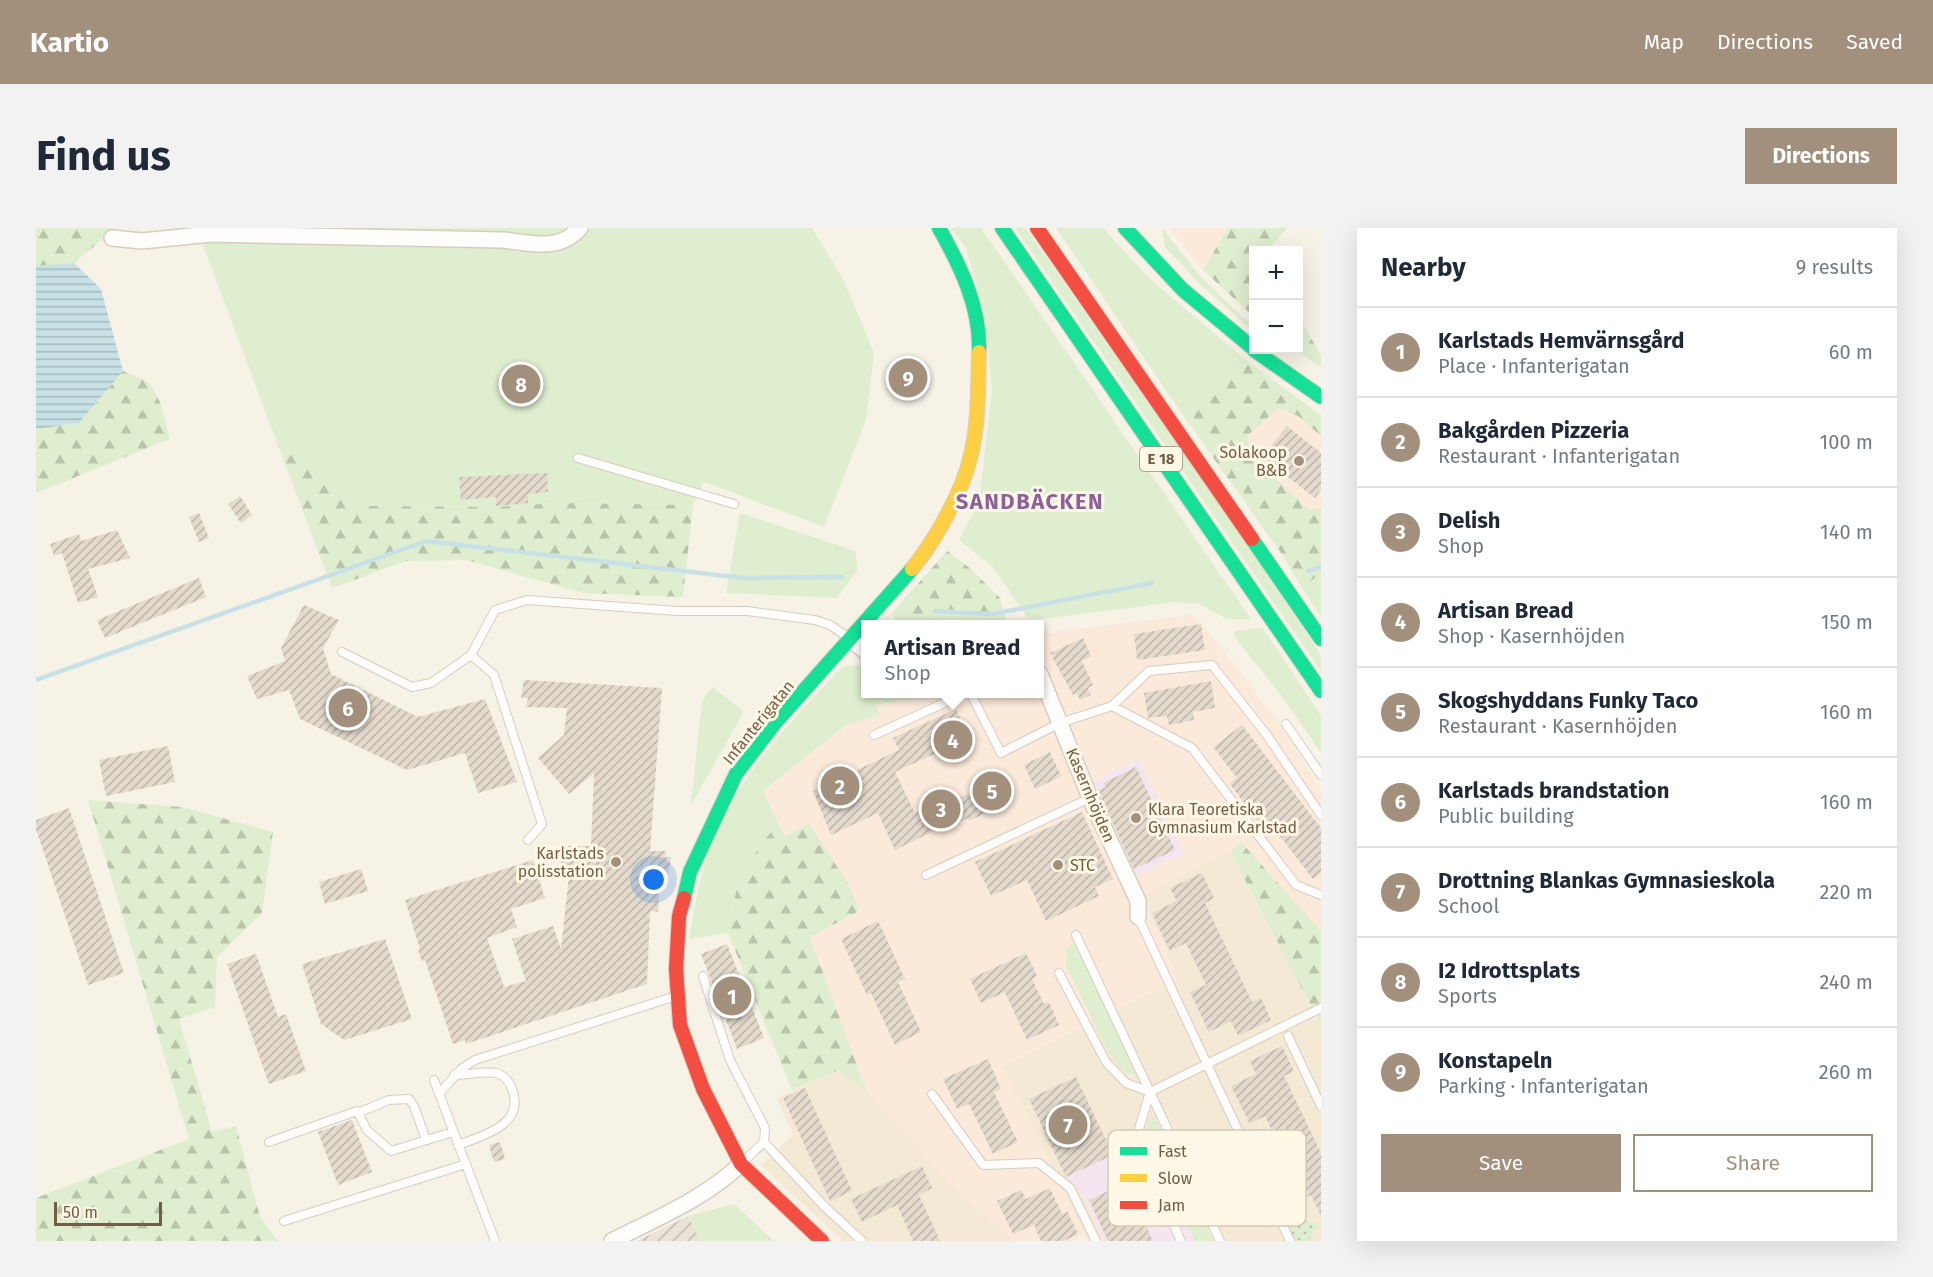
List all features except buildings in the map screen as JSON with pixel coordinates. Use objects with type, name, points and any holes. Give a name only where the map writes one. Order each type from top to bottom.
[{"type":"main road","name":"Infanterigatan","points":[[865,620],[913,568],[938,534],[970,460],[977,413],[980,336],[963,270],[939,228]]},
{"type":"main road","name":"E 18","points":[[1002,228],[1321,691]]},
{"type":"main road","name":"E 18","points":[[1037,228],[1321,639]]},
{"type":"main road","points":[[1129,229],[1183,290],[1249,345]]},
{"type":"main road","points":[[1261,354],[1321,397]]},
{"type":"main road","name":"Infanterigatan","points":[[822,1241],[741,1164],[703,1089],[680,1024],[676,969],[679,916],[690,872],[708,828],[736,774],[775,723],[861,625]]},
{"type":"street","points":[[112,238],[142,241],[211,234],[503,240],[543,245],[560,243],[580,228]]},
{"type":"street","points":[[849,638],[861,648]]},
{"type":"street","name":"Kasernhöjden","points":[[1044,684],[1090,798],[1138,901],[1138,917]]},
{"type":"street","points":[[612,1241],[635,1236],[724,1179],[741,1164]]},
{"type":"lane","points":[[578,458],[734,504]]},
{"type":"lane","points":[[342,652],[412,687],[431,683],[471,655],[495,610],[527,600],[677,611],[747,611],[815,620],[830,625],[849,638]]},
{"type":"lane","points":[[471,655],[494,675],[504,712],[530,784],[542,824],[528,840]]},
{"type":"lane","points":[[973,698],[1000,753],[1060,723],[1112,706],[1149,671],[1212,665],[1266,734],[1321,815]]},
{"type":"lane","points":[[874,735],[953,698]]},
{"type":"lane","points":[[1112,706],[1192,748],[1296,885],[1321,895]]},
{"type":"lane","points":[[1286,724],[1321,776]]},
{"type":"lane","points":[[926,875],[1090,798]]},
{"type":"lane","points":[[1138,917],[1239,1130]]},
{"type":"lane","points":[[1076,935],[1168,1130]]},
{"type":"lane","points":[[1059,973],[1106,1062],[1126,1083],[1150,1092]]},
{"type":"lane","points":[[703,976],[730,1060],[765,1128],[764,1142],[741,1164]]},
{"type":"lane","points":[[439,1094],[454,1075],[475,1060],[678,995]]},
{"type":"lane","points":[[1139,1130],[1150,1092],[1321,1008]]},
{"type":"lane","points":[[1288,1036],[1321,1106]]},
{"type":"lane","points":[[454,1075],[500,1074],[507,1079],[514,1097],[513,1108],[504,1125],[458,1145]]},
{"type":"lane","points":[[434,1080],[495,1241]]},
{"type":"lane","points":[[932,1094],[982,1165],[1039,1163],[1070,1188],[1096,1241]]},
{"type":"lane","points":[[269,1142],[389,1100],[409,1100],[414,1106],[426,1140]]},
{"type":"lane","points":[[360,1112],[367,1130],[391,1151],[453,1132]]},
{"type":"lane","points":[[764,1142],[825,1207],[862,1241]]},
{"type":"lane","points":[[284,1221],[465,1164]]},
{"type":"lane","points":[[1174,1226],[1181,1241]]},
{"type":"lane","points":[[1213,1226],[1220,1241]]},
{"type":"lane","points":[[1283,1226],[1290,1241]]},
{"type":"shaded area","points":[[1169,228],[1228,228],[1203,270]]},
{"type":"shaded area","points":[[1279,408],[1298,416],[1321,436],[1321,509],[1308,509],[1250,454],[1248,435]]},
{"type":"shaded area","points":[[1189,615],[1197,619],[1280,724],[1321,790],[1321,931],[1241,842],[1224,855],[1142,896],[1179,979],[1002,1067],[1085,1234],[1071,1241],[1015,1241],[952,1185],[866,1090],[810,937],[859,911],[809,824],[785,836],[763,792],[846,725],[880,715],[875,706],[914,698],[1044,698],[1044,633]]},
{"type":"shaded area","name":"Klara Teoretiska Gymnasium Karlstad","points":[[1139,759],[1184,853],[1132,877],[1088,784]]},
{"type":"shaded area","points":[[1230,851],[1321,1025],[1321,1241],[1088,1241],[1002,1067],[1179,979],[1142,896]]},
{"type":"shaded area","points":[[839,1070],[866,1090],[952,1185],[1015,1241],[843,1241],[761,1165],[793,1135],[777,1098]]},
{"type":"shaded area","points":[[1108,1157],[1108,1226],[1188,1226],[1195,1241],[1105,1241],[1083,1194],[1065,1177]]},
{"type":"shaded area","points":[[688,1216],[701,1241],[637,1241]]},
{"type":"green space","points":[[36,228],[116,228],[74,263],[36,266]]},
{"type":"green space","points":[[201,228],[812,228],[843,279],[874,353],[866,420],[824,527],[704,482],[693,505],[556,503],[495,507],[367,506],[319,470],[279,429],[273,432],[203,245]]},
{"type":"green space","points":[[951,228],[981,228],[1251,619],[1227,619],[1199,604],[1175,602],[1040,619],[1026,616],[994,568],[959,540],[979,502],[992,389],[984,312],[966,248]]},
{"type":"green space","points":[[1015,228],[1026,228],[1212,494],[1321,655],[1321,671]]},
{"type":"green space","points":[[1056,228],[1103,228],[1151,280],[1250,363],[1180,411]]},
{"type":"green space","points":[[1162,228],[1200,276],[1249,323],[1249,327],[1199,283],[1165,247]]},
{"type":"green space","points":[[1228,228],[1287,228],[1271,246],[1249,246],[1249,312],[1203,270]]},
{"type":"green space","points":[[1303,324],[1321,355],[1321,367],[1302,354]]},
{"type":"green space","points":[[1250,363],[1321,415],[1321,436],[1298,416],[1279,408],[1248,435],[1250,454],[1308,509],[1321,509],[1321,573],[1302,588],[1281,553],[1180,411]]},
{"type":"green space","points":[[123,371],[150,383],[160,402],[170,439],[36,493],[36,429],[79,423]]},
{"type":"green space","points":[[279,428],[319,470],[367,506],[495,507],[556,503],[693,505],[683,597],[584,593],[466,560],[406,561],[332,588],[273,432]]},
{"type":"green space","points":[[740,513],[856,551],[857,571],[837,598],[726,593]]},
{"type":"green space","points":[[947,551],[971,569],[1000,598],[1006,620],[896,620],[891,614]]},
{"type":"green space","points":[[1321,573],[1321,617],[1302,588]]},
{"type":"green space","points":[[1263,628],[1321,716],[1321,753],[1284,699],[1233,635],[1235,631]]},
{"type":"green space","points":[[861,666],[861,698],[913,698],[876,705],[880,715],[846,725],[763,791],[778,823],[757,850],[737,887],[728,933],[689,939],[702,872],[716,833],[728,810],[741,787],[772,745],[842,667]]},
{"type":"green space","points":[[713,687],[744,712],[691,805],[702,701]]},
{"type":"green space","points":[[88,800],[182,807],[273,832],[262,913],[217,957],[215,1007],[179,1019],[212,1132],[236,1126],[260,1217],[278,1241],[36,1241],[36,1198],[189,1139]]},
{"type":"green space","points":[[778,823],[785,836],[809,824],[849,885],[859,911],[810,937],[866,1090],[839,1070],[792,1090],[728,933],[737,887],[757,850]]},
{"type":"green space","points":[[1241,842],[1321,931],[1321,1025],[1230,851]]},
{"type":"green space","points":[[1074,943],[1080,957],[1084,956],[1140,1076],[1124,1072],[1108,1052],[1066,965],[1066,948]]},
{"type":"green space","points":[[1154,1117],[1160,1130],[1148,1130],[1149,1120]]},
{"type":"green space","points":[[734,1204],[774,1241],[701,1241],[688,1216]]},
{"type":"green space","points":[[1306,1221],[1319,1224],[1309,1241],[1295,1241],[1289,1226],[1306,1226]]},
{"type":"green space","points":[[1188,1226],[1205,1226],[1212,1241],[1195,1241]]},
{"type":"water","points":[[74,263],[101,289],[123,371],[79,423],[36,429],[36,266]]},
{"type":"waterway","points":[[36,680],[426,541],[743,578],[842,577]]},
{"type":"waterway","points":[[1308,571],[1321,567]]},
{"type":"waterway","points":[[935,611],[993,614],[1152,583]]},
{"type":"traffic: fast","points":[[939,228],[968,287],[977,319],[979,352]]},
{"type":"traffic: fast","points":[[1002,228],[1321,691]]},
{"type":"traffic: fast","points":[[1125,228],[1183,290],[1249,345]]},
{"type":"traffic: fast","points":[[1260,354],[1321,397]]},
{"type":"traffic: fast","points":[[1252,539],[1321,639]]},
{"type":"traffic: fast","points":[[867,620],[912,569]]},
{"type":"traffic: fast","points":[[684,898],[690,872],[736,774],[775,723],[861,626]]},
{"type":"traffic: slow","points":[[912,569],[946,517],[966,472],[977,419],[979,352]]},
{"type":"traffic: jam","points":[[1037,228],[1252,539]]},
{"type":"traffic: jam","points":[[684,898],[679,916],[676,969],[680,1025],[703,1089],[741,1164],[822,1241]]},
{"type":"place","name":"Konstapeln","points":[[908,378]]},
{"type":"place","name":"I2 Idrottsplats","points":[[521,384]]},
{"type":"place","name":"Solakoop B&B","points":[[1299,461]]},
{"type":"place","name":"Karlstads brandstation","points":[[348,708]]},
{"type":"place","name":"Artisan Bread","points":[[953,740]]},
{"type":"place","name":"Bakgården Pizzeria","points":[[840,786]]},
{"type":"place","name":"Skogshyddans Funky Taco","points":[[992,791]]},
{"type":"place","name":"Delish","points":[[941,809]]},
{"type":"place","name":"Klara Teoretiska Gymnasium Karlstad","points":[[1136,818]]},
{"type":"place","name":"Karlstads polisstation","points":[[616,862]]},
{"type":"place","name":"STC","points":[[1058,865]]},
{"type":"place","name":"Karlstads Hemvärnsgård","points":[[732,996]]},
{"type":"place","name":"Drottning Blankas Gymnasieskola","points":[[1068,1125]]},
{"type":"district","name":"SANDBÄCKEN","points":[[1030,501]]}]
